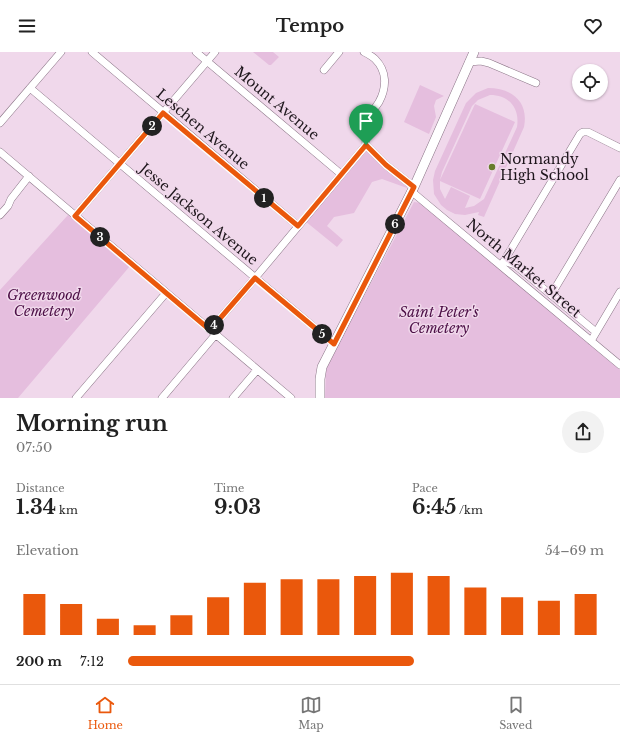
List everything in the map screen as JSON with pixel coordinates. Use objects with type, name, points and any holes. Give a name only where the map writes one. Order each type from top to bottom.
[{"type":"main road","points":[[320,398],[320,374],[325,362],[413,189],[474,52]]},
{"type":"street","points":[[0,123],[61,52]]},
{"type":"street","name":"Leschen Avenue","points":[[92,52],[298,226]]},
{"type":"street","name":"Mount Avenue","points":[[196,52],[341,174]]},
{"type":"street","points":[[75,216],[215,52]]},
{"type":"street","points":[[324,70],[339,52]]},
{"type":"street","points":[[162,398],[255,278],[366,145],[365,133],[368,122],[372,112],[380,101],[385,83],[384,74],[375,59],[364,52]]},
{"type":"street","points":[[469,62],[481,61],[489,63],[536,83]]},
{"type":"street","name":"Jesse Jackson Avenue","points":[[30,88],[334,344]]},
{"type":"street","points":[[596,332],[515,265],[503,263],[580,134],[583,132],[588,132],[620,148]]},
{"type":"street","name":"North Market Street","points":[[366,145],[413,189],[503,263],[620,365]]},
{"type":"street","points":[[0,152],[291,398]]},
{"type":"street","points":[[0,216],[29,176]]},
{"type":"street","points":[[551,294],[620,180]]},
{"type":"street","points":[[591,341],[620,292]]},
{"type":"street","points":[[76,398],[166,293]]},
{"type":"street","points":[[234,398],[257,370]]},
{"type":"green space","points":[[253,52],[273,52],[279,57],[271,65],[269,65]]},
{"type":"green space","points":[[420,85],[444,96],[436,100],[434,106],[436,117],[429,134],[404,122]]},
{"type":"green space","points":[[488,88],[497,89],[511,94],[517,98],[521,104],[524,110],[525,118],[524,127],[484,217],[478,215],[479,212],[465,215],[455,214],[447,210],[441,205],[434,194],[433,180],[435,171],[466,103],[476,93]],"holes":[[[490,95],[503,97],[512,104],[517,114],[517,127],[484,199],[474,206],[465,208],[470,196],[451,187],[445,199],[440,189],[440,181],[480,199],[515,122],[475,104],[440,180],[442,172],[472,106],[478,100]]]},
{"type":"green space","points":[[366,150],[407,185],[407,188],[382,179],[372,182],[354,213],[334,217],[327,226],[343,240],[337,247],[305,221]]},
{"type":"green space","name":"Saint Peter's Cemetery","points":[[414,202],[421,203],[620,370],[620,398],[325,398],[326,372],[328,364]]},
{"type":"green space","name":"Greenwood Cemetery","points":[[68,215],[130,266],[18,398],[0,398],[0,290]]},
{"type":"place","name":"Normandy High School","points":[[492,167]]},
{"type":"route","points":[[163,113],[298,226],[366,145],[386,165],[414,187],[334,344],[255,278],[210,330],[75,216],[163,113]]}]
